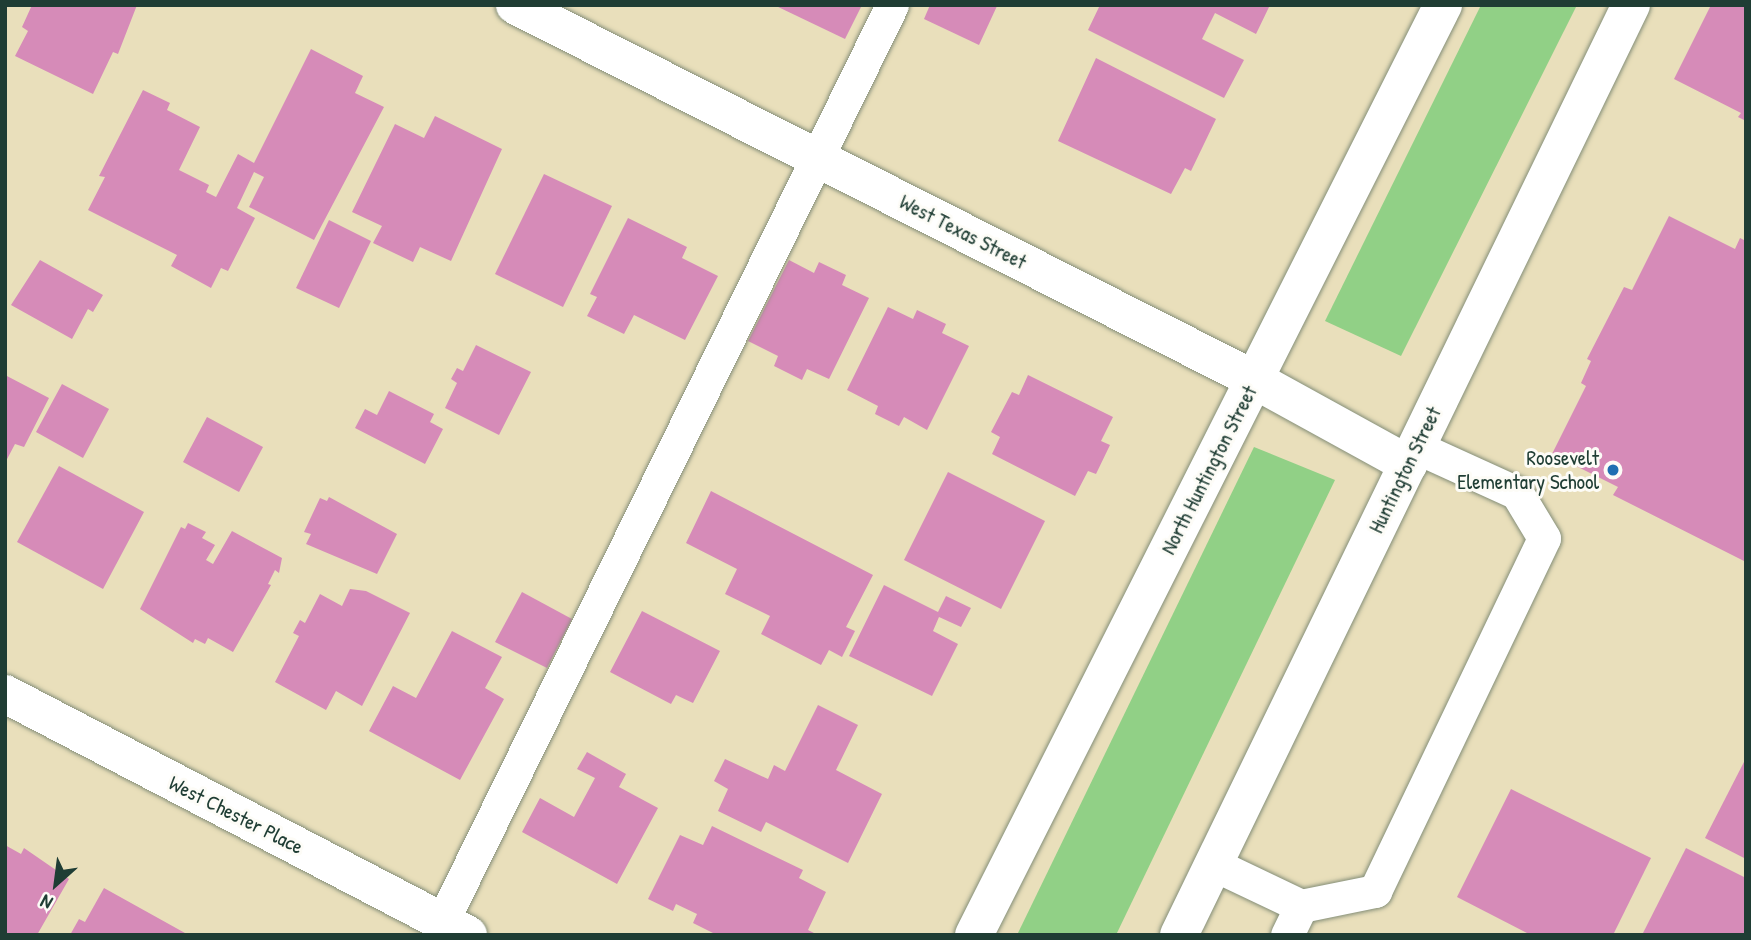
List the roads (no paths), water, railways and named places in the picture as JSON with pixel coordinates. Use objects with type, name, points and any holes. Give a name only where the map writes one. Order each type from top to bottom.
[{"type":"street","name":"West Texas Street","points":[[514,5],[1255,380],[1412,455]]},
{"type":"street","name":"North Huntington Street","points":[[974,935],[1443,5]]},
{"type":"street","name":"Huntington Street","points":[[1179,935],[1631,5]]},
{"type":"street","name":"West Chester Place","points":[[5,694],[455,928]]},
{"type":"lane","points":[[455,928],[815,157],[892,5]]},
{"type":"lane","points":[[1213,864],[1294,920],[1376,891],[1544,538],[1517,493],[1412,455]]},
{"type":"place","name":"Roosevelt Elementary School","points":[[1613,470]]}]
